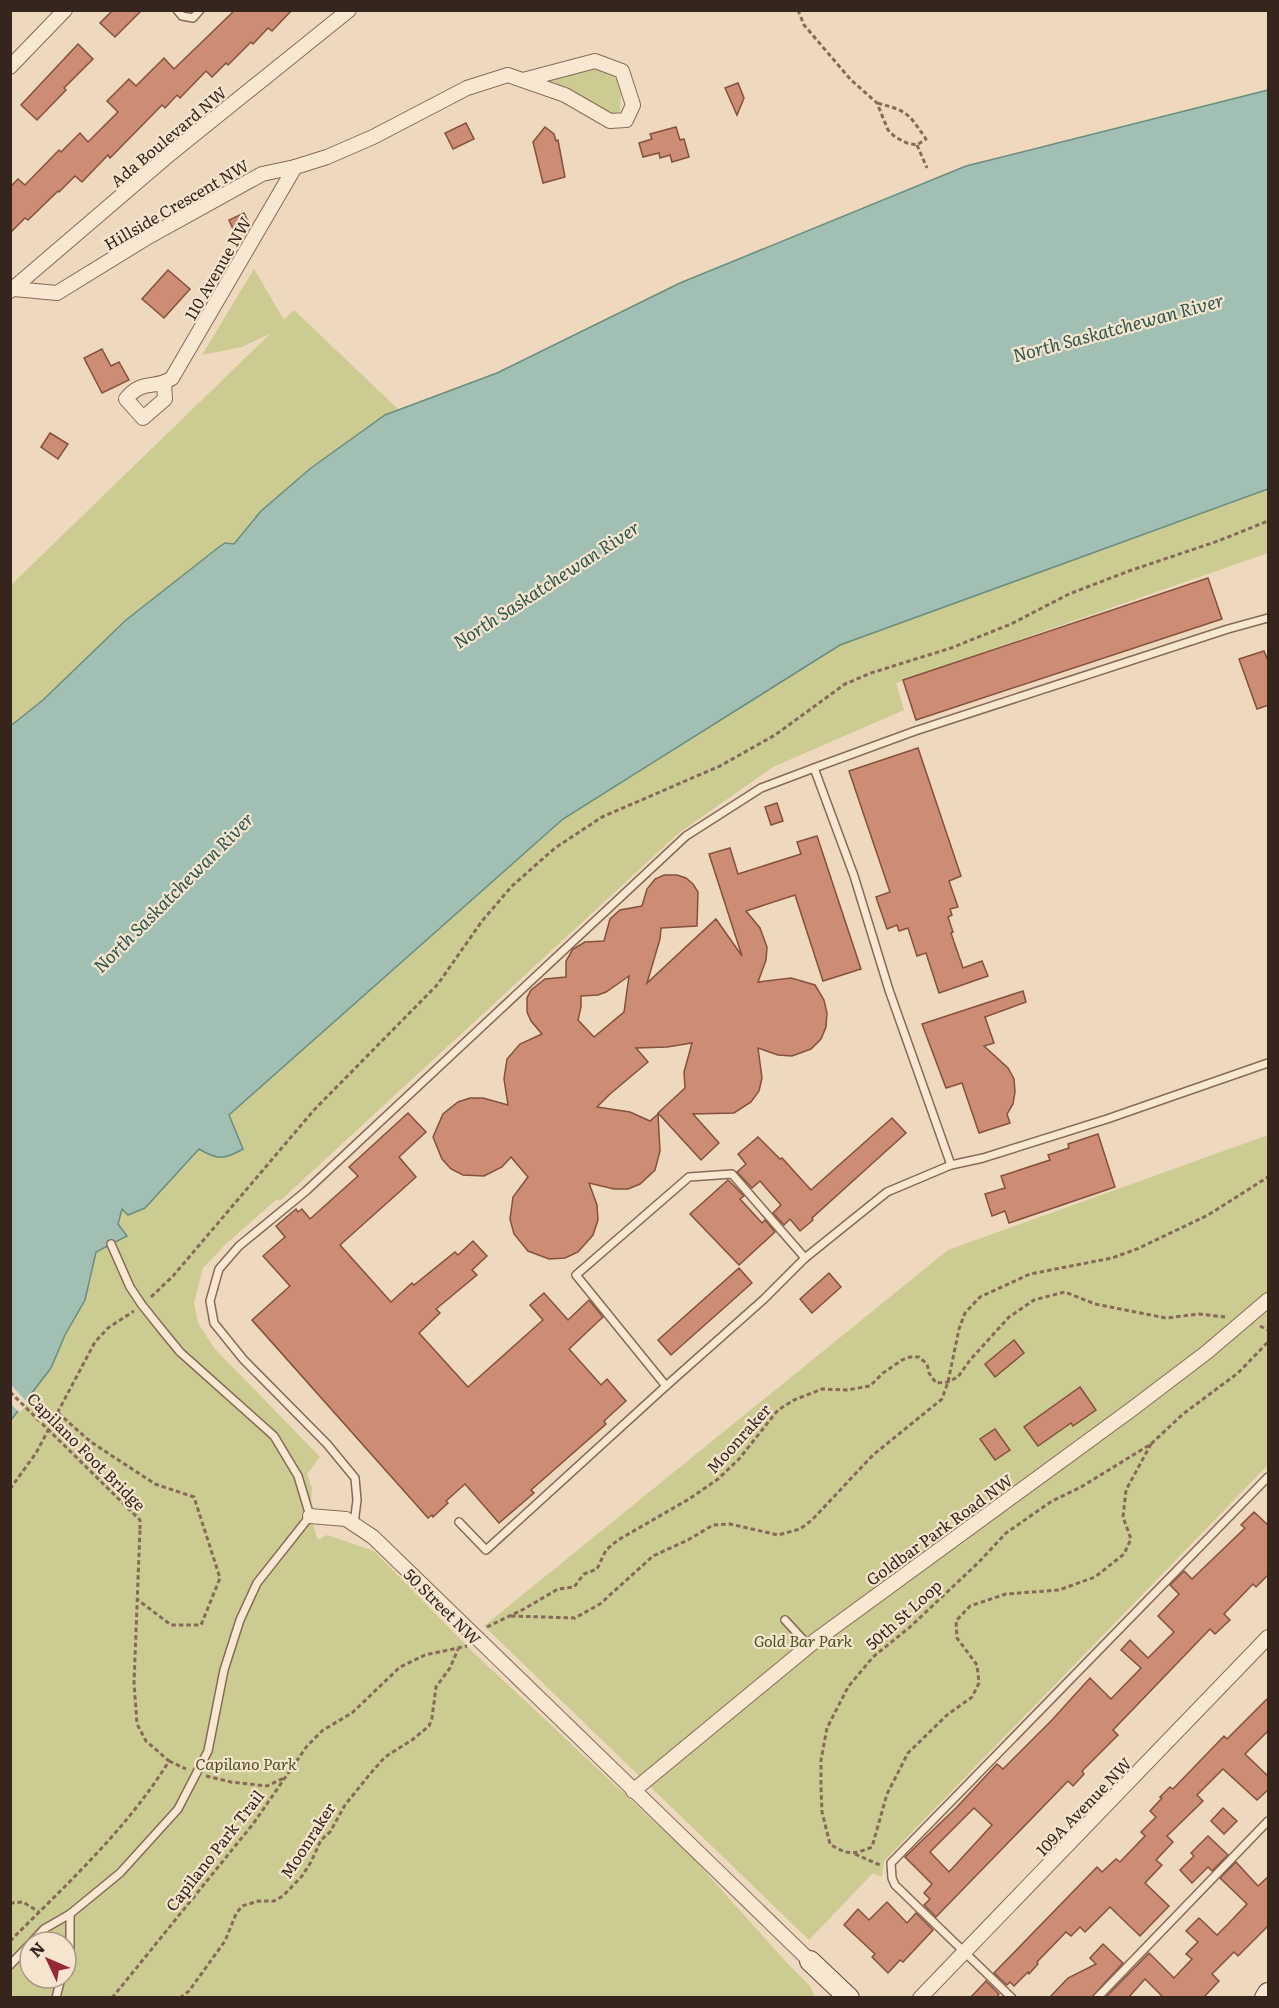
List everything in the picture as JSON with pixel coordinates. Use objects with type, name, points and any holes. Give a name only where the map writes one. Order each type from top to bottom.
[{"type":"street","points":[[10,67],[65,10]]},
{"type":"street","name":"Ada Boulevard NW","points":[[12,290],[170,154],[349,10]]},
{"type":"street","name":"Hillside Crescent NW","points":[[12,290],[57,293],[148,237],[262,174],[327,157],[374,137],[466,88],[508,75],[566,95],[610,121],[626,120],[633,105],[622,71],[596,61],[523,80]]},
{"type":"street","name":"110 Avenue NW","points":[[164,384],[172,378],[295,167]]},
{"type":"street","name":"Goldbar Park Road NW","points":[[633,1791],[809,1646],[1132,1409],[1269,1300]]},
{"type":"street","name":"50 Street NW","points":[[310,1516],[346,1519],[373,1537],[849,1998]]},
{"type":"street","name":"109A Avenue NW","points":[[920,1998],[1269,1637]]},
{"type":"street","name":"50 Street NW","points":[[810,1961],[830,1998]]},
{"type":"street","points":[[1265,1998],[1269,1994]]},
{"type":"lane","points":[[177,10],[183,16],[193,18],[200,10]]},
{"type":"lane","points":[[354,1524],[357,1500],[355,1478],[327,1444],[243,1359],[214,1323],[210,1300],[219,1269],[239,1246],[306,1191],[686,836],[761,788],[915,731],[1228,629],[1269,618]]},
{"type":"lane","points":[[814,768],[854,876],[889,990],[951,1165]]},
{"type":"lane","points":[[459,1522],[486,1550],[764,1299],[805,1258],[887,1192],[951,1165],[983,1158],[1107,1119],[1269,1063]]},
{"type":"lane","points":[[666,1386],[576,1275],[689,1176],[732,1174],[805,1258]]},
{"type":"lane","points":[[43,1930],[70,1914],[120,1874],[178,1809],[208,1751],[224,1670],[240,1620],[257,1582],[310,1516],[298,1476],[274,1436],[180,1352],[130,1287],[111,1244]]},
{"type":"lane","points":[[1012,1998],[895,1885],[891,1863],[1269,1477]]},
{"type":"lane","points":[[785,1620],[809,1646]]},
{"type":"lane","points":[[1097,1998],[1269,1821]]},
{"type":"lane","points":[[70,1914],[70,1930]]},
{"type":"path","points":[[798,10],[804,25],[852,80],[877,103],[888,130],[895,137],[907,143],[918,145],[926,139],[913,120],[902,110],[877,103]]},
{"type":"path","points":[[918,145],[927,168]]},
{"type":"path","points":[[486,1628],[509,1616],[575,1618],[600,1604],[653,1556],[688,1540],[713,1525],[730,1524],[778,1535],[800,1529],[812,1520],[873,1455],[942,1399],[965,1313],[980,1298],[1030,1274],[1112,1258],[1137,1249],[1209,1215],[1269,1177]]},
{"type":"path","points":[[948,1382],[958,1377],[970,1360],[1009,1317],[1034,1300],[1065,1292],[1095,1304],[1166,1318],[1199,1314],[1246,1320]]},
{"type":"path","name":"50th St Loop","points":[[1151,1444],[1126,1490],[1123,1517],[1131,1539],[1124,1554],[1095,1577],[1059,1590],[1006,1594],[970,1606],[956,1621],[957,1638],[978,1665],[979,1683],[972,1696],[947,1715],[908,1753],[887,1794],[872,1847],[855,1854],[841,1851],[830,1844],[822,1812],[821,1760],[827,1728],[848,1687],[873,1657],[910,1627],[979,1562],[1006,1533],[1052,1501],[1101,1476],[1151,1444],[1183,1414],[1238,1372],[1269,1342]]},
{"type":"path","name":"Moonraker","points":[[509,1616],[558,1589],[574,1587],[584,1574],[597,1569],[606,1550],[618,1540],[689,1499],[718,1479],[739,1459],[778,1410],[794,1400],[822,1389],[847,1390],[870,1386],[883,1373],[910,1357],[919,1357],[927,1364],[929,1373],[936,1383],[948,1382]]},
{"type":"path","name":"Capilano Foot Bridge","points":[[10,1392],[140,1520],[138,1600]]},
{"type":"path","points":[[58,1413],[91,1442],[155,1485],[194,1497],[220,1578],[201,1625],[171,1625],[138,1600]]},
{"type":"path","points":[[138,1600],[134,1683],[137,1724],[146,1741],[169,1761],[196,1774],[267,1786],[285,1778]]},
{"type":"path","name":"Moonraker","points":[[180,1998],[189,1990],[225,1941],[236,1914],[242,1906],[283,1896],[312,1862],[321,1840],[330,1832],[345,1805],[370,1774],[386,1757],[429,1726],[436,1687],[450,1668],[458,1649]]},
{"type":"path","name":"Capilano Park Trail","points":[[112,1998],[253,1824],[307,1746],[323,1730],[352,1713],[400,1667],[425,1655],[458,1649]]},
{"type":"path","points":[[10,1941],[39,1913],[151,1790],[169,1761]]},
{"type":"path","points":[[855,1854],[891,1871]]},
{"type":"path","points":[[10,1903],[23,1902],[39,1913]]},
{"type":"green space","points":[[594,67],[615,76],[621,91],[620,112],[614,114],[543,78]]},
{"type":"green space","points":[[254,269],[284,320],[294,310],[399,410],[385,415],[312,467],[261,510],[235,544],[225,543],[219,547],[127,620],[44,700],[11,726],[11,585],[271,333],[242,347],[202,355]]},
{"type":"green space","name":"Capilano Park","points":[[1268,489],[1268,553],[896,683],[904,710],[773,767],[679,833],[280,1201],[277,1199],[227,1243],[203,1268],[194,1303],[198,1323],[215,1349],[320,1457],[307,1474],[312,1488],[310,1516],[318,1540],[327,1535],[374,1551],[474,1653],[693,1858],[810,1986],[815,1997],[11,1998],[11,1420],[51,1368],[65,1335],[85,1300],[96,1252],[127,1236],[118,1224],[122,1208],[165,1185],[199,1149],[220,1157],[230,1155],[242,1148],[228,1115],[563,819],[840,645]]},
{"type":"green space","name":"Gold Bar Park","points":[[1268,1135],[1268,1465],[884,1861],[882,1877],[873,1873],[809,1940],[484,1626],[948,1250]]},
{"type":"water","name":"North Saskatchewan River","points":[[1268,90],[1268,489],[840,645],[563,819],[229,1115],[243,1149],[225,1157],[216,1157],[199,1149],[145,1208],[128,1215],[122,1209],[118,1224],[127,1236],[96,1252],[85,1300],[65,1335],[51,1368],[11,1420],[10,727],[43,700],[126,620],[219,547],[225,543],[234,544],[261,511],[311,468],[385,415],[497,373],[680,283],[966,166]]},
{"type":"pier","points":[[11,1385],[28,1403],[20,1413],[11,1404]]},
{"type":"building","points":[[113,10],[142,10],[115,37],[100,23]]},
{"type":"building","points":[[235,10],[292,10],[272,31],[268,28],[253,44],[251,42],[212,77],[206,71],[180,98],[177,95],[165,108],[162,105],[110,158],[108,155],[82,182],[75,176],[28,220],[25,218],[10,233],[10,187],[18,179],[25,185],[59,150],[61,152],[80,133],[88,142],[118,112],[107,101],[129,79],[136,86],[164,58],[174,69]]},
{"type":"building","points":[[78,44],[93,59],[37,120],[21,105]]},
{"type":"building","points":[[738,83],[744,98],[737,115],[725,88]]},
{"type":"building","points":[[466,123],[474,139],[453,149],[445,133]]},
{"type":"building","points":[[545,127],[554,134],[556,141],[558,140],[565,177],[543,183],[533,142]]},
{"type":"building","points":[[676,127],[680,140],[684,139],[689,157],[672,162],[670,155],[660,158],[659,153],[643,157],[639,143],[652,139],[650,134]]},
{"type":"building","points":[[244,213],[249,224],[234,231],[229,220]]},
{"type":"building","points":[[168,270],[190,289],[164,318],[142,299]]},
{"type":"building","points":[[102,349],[111,366],[119,362],[129,380],[102,393],[84,358]]},
{"type":"building","points":[[50,433],[68,444],[58,459],[41,447]]},
{"type":"building","points":[[1208,578],[1222,619],[916,720],[903,680]]},
{"type":"building","points":[[1264,651],[1269,663],[1269,705],[1257,709],[1239,659]]},
{"type":"building","points":[[918,748],[961,876],[949,881],[958,907],[950,909],[952,915],[948,917],[953,932],[951,933],[963,968],[982,961],[988,976],[939,993],[926,953],[917,956],[908,928],[899,931],[897,925],[887,929],[876,897],[890,892],[849,771]]},
{"type":"building","points":[[777,803],[783,821],[771,825],[765,807]]},
{"type":"building","points":[[817,836],[861,969],[823,981],[795,895],[746,911],[760,928],[767,947],[766,960],[758,982],[791,978],[815,985],[824,1000],[827,1013],[826,1027],[821,1039],[811,1049],[792,1056],[778,1055],[758,1048],[762,1078],[759,1091],[751,1102],[734,1113],[693,1114],[719,1143],[701,1160],[658,1113],[685,1088],[684,1072],[692,1043],[636,1048],[648,1062],[597,1107],[630,1112],[650,1121],[658,1114],[660,1151],[655,1170],[640,1184],[628,1189],[614,1189],[589,1183],[597,1205],[598,1220],[593,1235],[578,1252],[565,1258],[549,1259],[528,1251],[514,1234],[510,1219],[513,1197],[528,1177],[511,1157],[502,1167],[484,1176],[463,1175],[451,1169],[442,1159],[433,1137],[443,1114],[458,1102],[470,1098],[483,1098],[508,1105],[504,1079],[507,1059],[520,1044],[542,1034],[527,1012],[527,998],[531,990],[545,979],[566,977],[566,961],[573,949],[585,942],[604,941],[610,919],[620,910],[642,906],[647,889],[655,879],[664,875],[677,875],[693,884],[698,892],[697,926],[661,928],[647,983],[716,919],[742,956],[709,854],[730,848],[738,874],[801,854],[797,842]],"holes":[[[629,976],[624,1012],[594,1037],[578,1020],[581,996],[606,992]]]},
{"type":"building","points":[[1023,991],[1026,1002],[985,1017],[994,1043],[984,1046],[1008,1068],[1014,1079],[1015,1092],[1013,1104],[1007,1114],[1010,1123],[979,1133],[962,1083],[946,1088],[922,1024]]},
{"type":"building","points":[[408,1113],[426,1132],[399,1157],[416,1177],[340,1245],[391,1302],[412,1283],[414,1285],[455,1252],[458,1255],[473,1241],[487,1256],[472,1270],[477,1275],[436,1309],[440,1313],[419,1333],[468,1387],[543,1320],[530,1305],[544,1293],[568,1320],[589,1300],[603,1317],[569,1349],[601,1385],[607,1379],[626,1401],[604,1421],[606,1424],[531,1490],[534,1493],[499,1523],[465,1484],[446,1501],[448,1503],[433,1517],[432,1515],[428,1518],[252,1320],[290,1286],[263,1256],[285,1237],[276,1226],[296,1209],[298,1212],[302,1209],[310,1219],[358,1176],[349,1167]]},
{"type":"building","points":[[892,1118],[906,1133],[800,1231],[790,1219],[784,1225],[773,1213],[781,1205],[760,1181],[752,1188],[737,1172],[746,1164],[738,1154],[758,1137],[780,1159],[782,1158],[811,1190]]},
{"type":"building","points":[[1098,1134],[1115,1187],[1009,1223],[1005,1211],[992,1216],[985,1194],[1005,1188],[1001,1176],[1050,1160],[1048,1155],[1069,1148],[1068,1144]]},
{"type":"building","points":[[728,1180],[744,1196],[740,1199],[762,1223],[765,1220],[775,1232],[739,1265],[690,1214]]},
{"type":"building","points":[[739,1268],[752,1283],[671,1355],[658,1340]]},
{"type":"building","points":[[829,1273],[841,1287],[812,1313],[800,1299]]},
{"type":"building","points":[[1014,1340],[1024,1353],[995,1377],[985,1364]]},
{"type":"building","points":[[1080,1387],[1096,1410],[1073,1426],[1071,1423],[1038,1446],[1024,1427]]},
{"type":"building","points":[[995,1429],[1010,1450],[995,1460],[980,1439]]},
{"type":"building","points":[[1254,1512],[1269,1526],[1269,1574],[1256,1587],[1253,1584],[1224,1614],[1230,1620],[1215,1634],[1210,1629],[1113,1730],[1118,1735],[1082,1771],[1084,1774],[1073,1786],[1068,1781],[936,1917],[924,1905],[930,1899],[924,1893],[932,1884],[905,1857],[957,1807],[997,1764],[1003,1769],[1090,1678],[1111,1699],[1141,1668],[1121,1650],[1130,1640],[1148,1658],[1174,1632],[1158,1616],[1179,1594],[1170,1585],[1184,1571],[1192,1579],[1245,1528],[1241,1525]],"holes":[[[974,1808],[992,1825],[949,1872],[930,1852]]]},
{"type":"building","points":[[1269,1697],[1269,1730],[1245,1754],[1269,1777],[1269,1789],[1257,1800],[1223,1769],[1197,1795],[1203,1801],[1167,1836],[1173,1842],[1156,1860],[1162,1865],[1145,1883],[1169,1906],[1140,1936],[1110,1907],[1085,1932],[1080,1927],[1071,1936],[1066,1932],[1037,1962],[1038,1964],[1029,1974],[1028,1972],[1014,1986],[1010,1982],[1007,1985],[994,1973],[1097,1867],[1102,1872],[1116,1859],[1120,1862],[1145,1836],[1141,1832],[1156,1817],[1150,1811],[1162,1798],[1160,1797],[1170,1787],[1173,1789],[1224,1736],[1227,1739]]},
{"type":"building","points":[[1223,1808],[1237,1821],[1224,1834],[1211,1821]]},
{"type":"building","points":[[1208,1836],[1228,1855],[1212,1871],[1208,1867],[1192,1883],[1180,1870],[1194,1856],[1191,1853]]},
{"type":"building","points":[[1236,1862],[1258,1886],[1269,1876],[1269,1925],[1238,1956],[1234,1952],[1212,1974],[1219,1981],[1203,1998],[1164,1998],[1145,1979],[1128,1998],[1105,1998],[1149,1953],[1174,1978],[1192,1959],[1186,1954],[1198,1942],[1186,1931],[1199,1918],[1217,1935],[1229,1923],[1247,1904],[1220,1878]]},
{"type":"building","points":[[887,1902],[907,1923],[916,1913],[933,1930],[903,1962],[900,1960],[888,1973],[872,1957],[875,1954],[844,1925],[858,1909],[869,1920]]},
{"type":"building","points":[[1103,1944],[1123,1963],[1091,1998],[1049,1998],[1068,1978],[1096,1964],[1090,1958]]},
{"type":"building","points":[[986,1981],[999,1994],[996,1998],[970,1998]]}]
